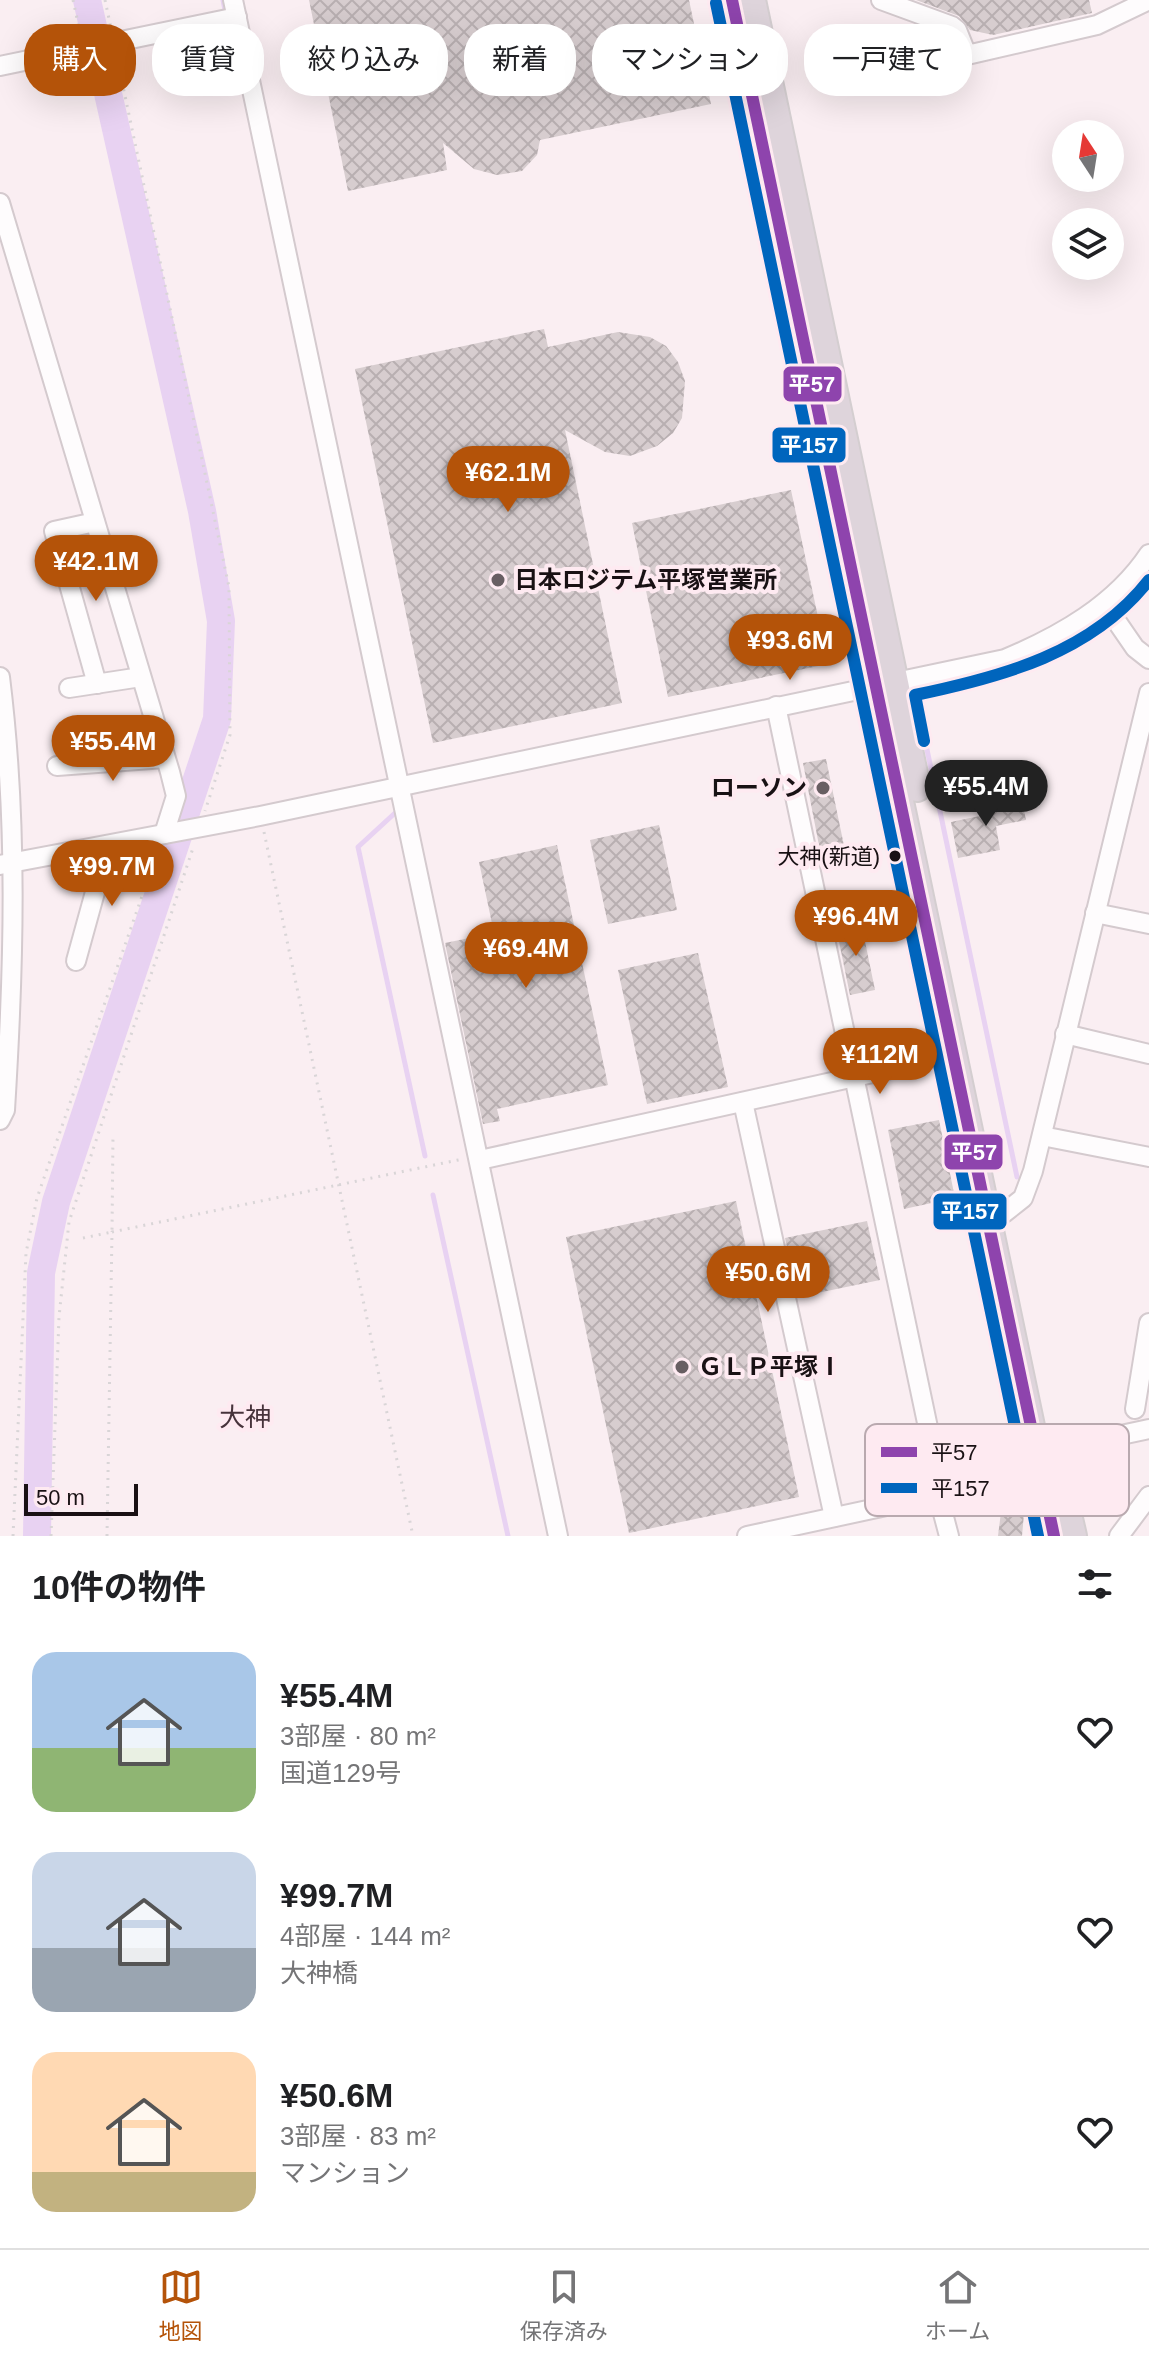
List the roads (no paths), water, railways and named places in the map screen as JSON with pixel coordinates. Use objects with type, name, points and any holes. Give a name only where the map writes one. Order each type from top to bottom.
[{"type":"highway","points":[[732,0],[1004,1213],[1040,1424]]},
{"type":"highway","points":[[752,0],[887,684],[954,1055],[1039,1424]]},
{"type":"highway","points":[[1066,1516],[1073,1536]]},
{"type":"street","points":[[881,0],[952,26],[957,30],[967,55],[1097,25],[1149,0]]},
{"type":"street","points":[[0,66],[93,46],[235,9],[558,1536]]},
{"type":"street","points":[[0,203],[176,796],[166,834]]},
{"type":"street","points":[[95,522],[54,531],[97,684]]},
{"type":"street","points":[[7,864],[260,816],[1005,659],[1069,628],[1104,603],[1149,554]]},
{"type":"street","points":[[1104,603],[1135,648],[1149,659]]},
{"type":"street","points":[[0,677],[11,1022],[5,1110],[0,1120]]},
{"type":"street","points":[[69,688],[141,677]]},
{"type":"street","points":[[1004,1213],[1023,1198],[1042,1136],[1149,693]]},
{"type":"street","points":[[776,706],[927,1424]]},
{"type":"street","points":[[57,766],[165,758]]},
{"type":"street","points":[[76,961],[108,845]]},
{"type":"street","points":[[1095,913],[1149,924]]},
{"type":"street","points":[[1065,1034],[1149,1054]]},
{"type":"street","points":[[479,1158],[954,1055]]},
{"type":"street","points":[[743,1102],[834,1517]]},
{"type":"street","points":[[1042,1136],[1149,1157]]},
{"type":"street","points":[[1135,1409],[1149,1323]]},
{"type":"street","points":[[1128,1424],[1149,1391]]},
{"type":"street","points":[[1129,1433],[1149,1429]]},
{"type":"street","points":[[1119,1536],[1149,1496]]},
{"type":"street","points":[[747,1536],[865,1510]]},
{"type":"street","points":[[944,1516],[949,1536]]},
{"type":"waterway","points":[[37,1536],[41,1273],[56,1202],[217,719],[221,621],[202,511],[87,0]]},
{"type":"waterway","points":[[223,0],[225,10]]},
{"type":"waterway","points":[[917,702],[1017,1177]]},
{"type":"waterway","points":[[395,813],[358,847],[425,1156]]},
{"type":"waterway","points":[[433,1195],[508,1536]]},
{"type":"place","name":"日本ロジテム平塚営業所","points":[[498,580]]},
{"type":"place","name":"ローソン","points":[[823,788]]},
{"type":"place","name":"大神(新道)","points":[[895,856]]},
{"type":"place","name":"ＧＬＰ平塚Ⅰ","points":[[682,1367]]},
{"type":"district","name":"大神","points":[[245,1417]]}]
